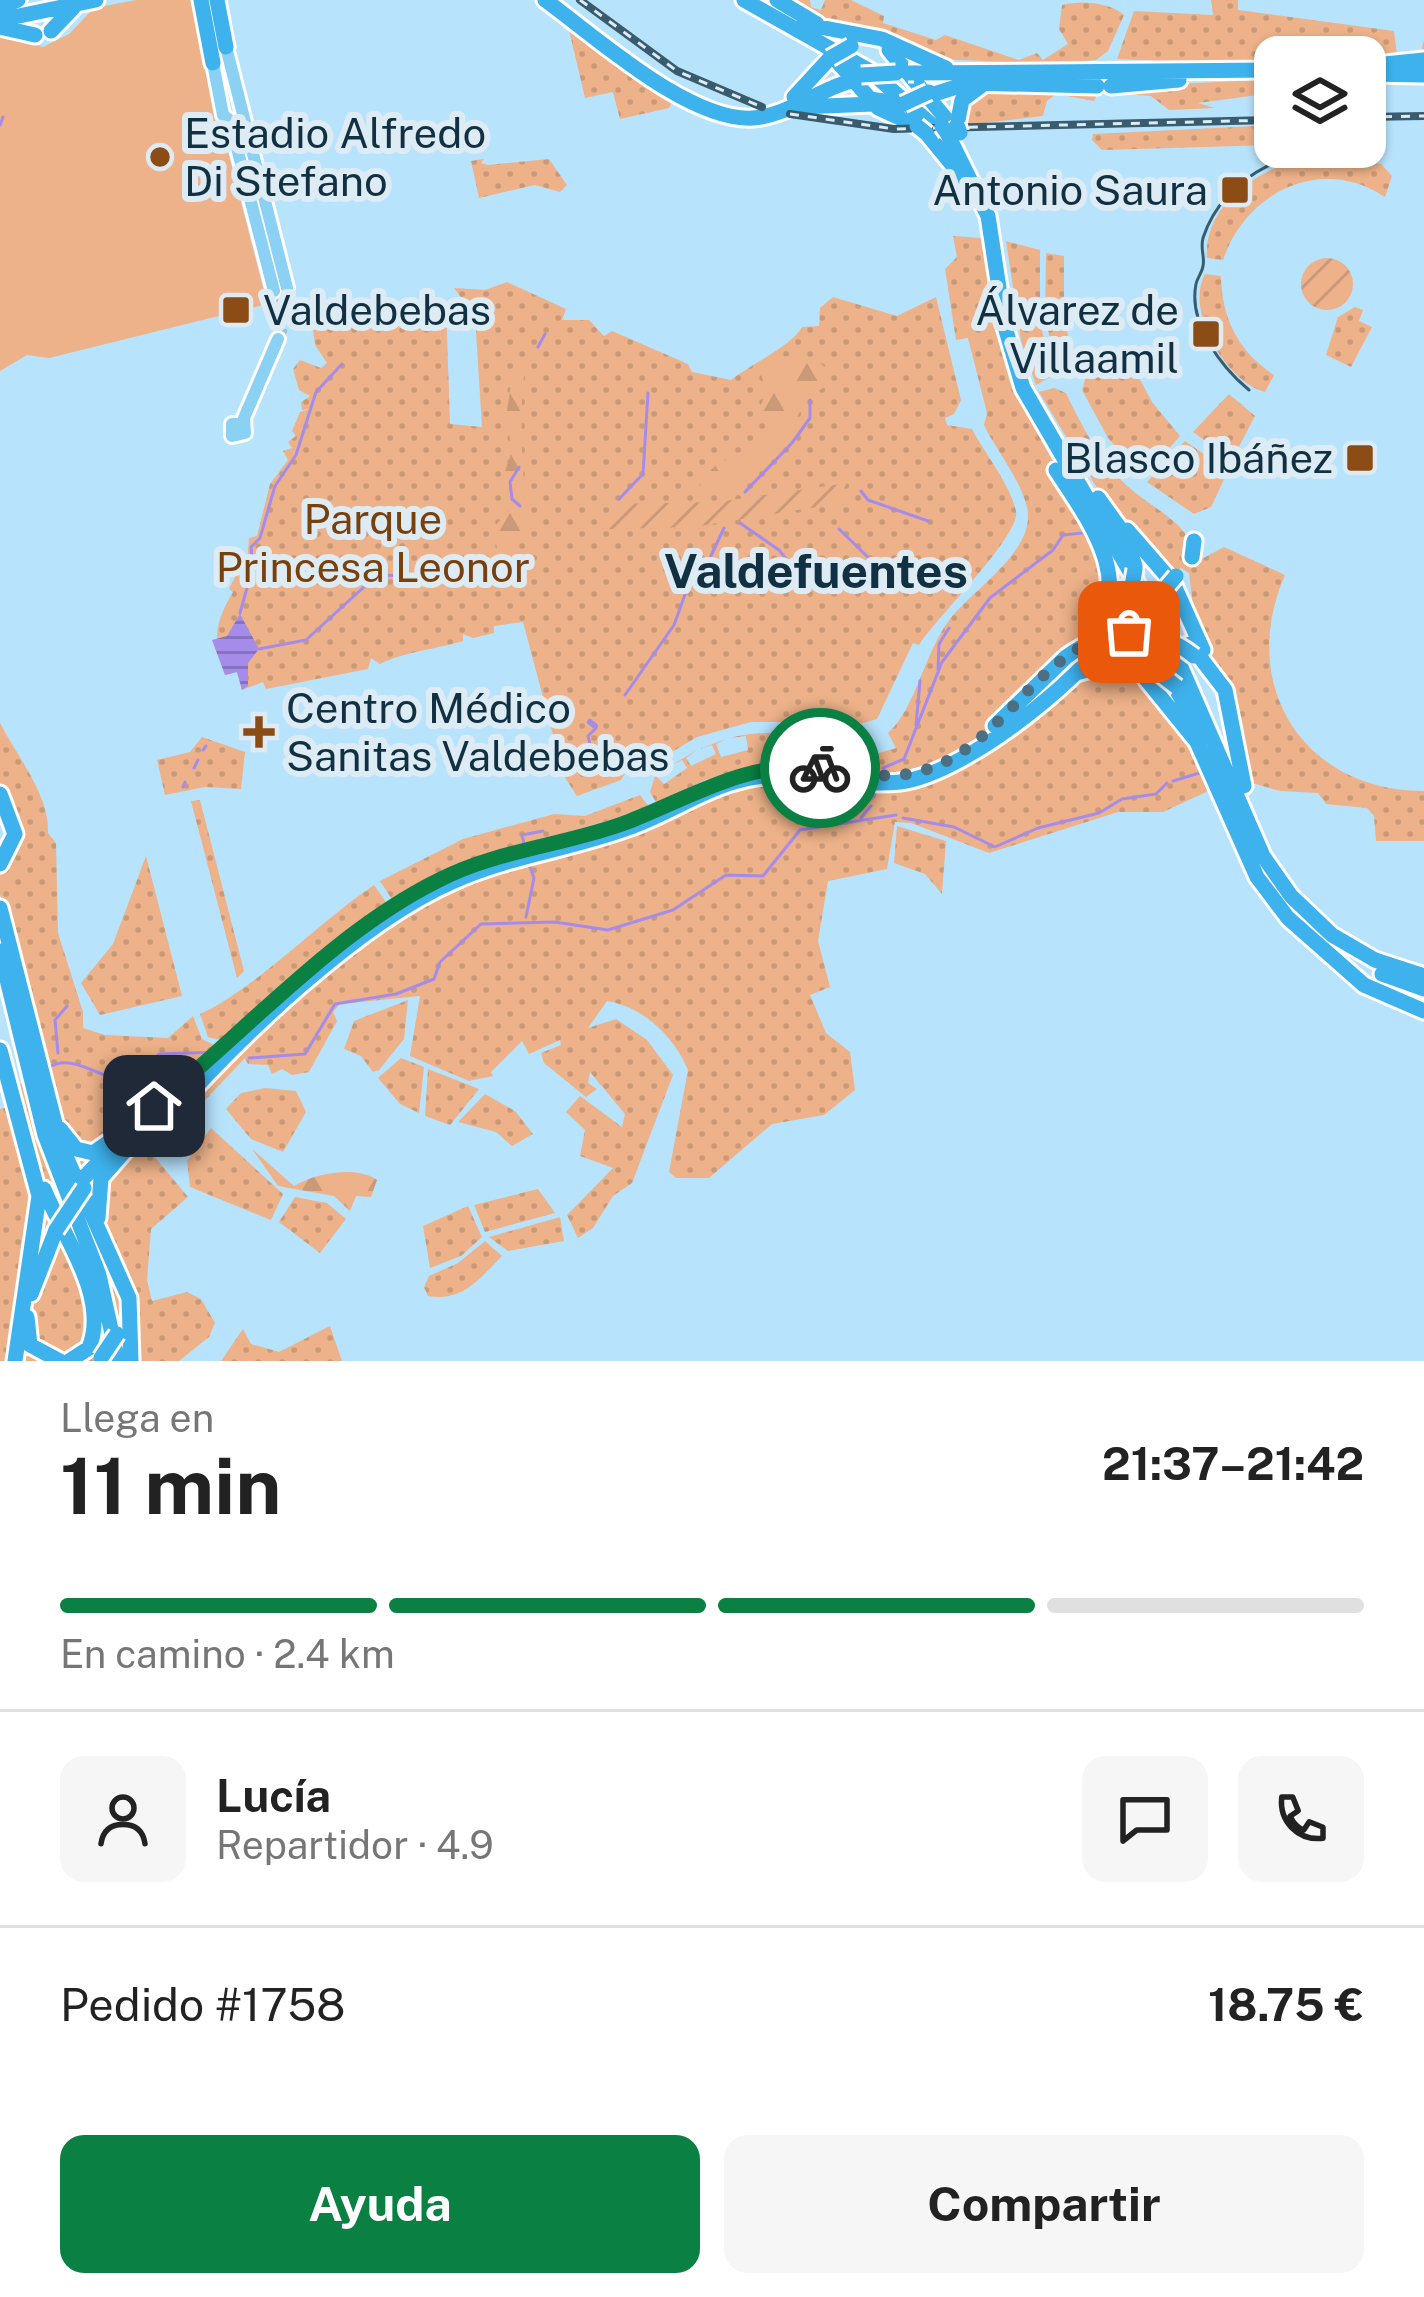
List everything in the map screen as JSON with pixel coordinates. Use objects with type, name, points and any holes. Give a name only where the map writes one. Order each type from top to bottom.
[{"type":"highway","points":[[0,15],[18,0]]},
{"type":"highway","points":[[0,15],[47,0]]},
{"type":"highway","points":[[0,15],[69,0]]},
{"type":"highway","points":[[0,15],[96,0]]},
{"type":"highway","points":[[0,15],[43,33],[64,13],[96,0]]},
{"type":"highway","points":[[203,0],[213,63]]},
{"type":"highway","points":[[217,0],[226,47]]},
{"type":"highway","points":[[550,0],[650,70],[713,104],[748,113],[782,106],[855,78],[966,72],[1254,71]]},
{"type":"highway","points":[[550,0],[664,85],[725,113],[757,118],[840,102],[904,105],[930,94],[1000,80],[1241,76]]},
{"type":"highway","points":[[745,0],[892,52],[975,172],[995,216],[1026,368],[1048,418],[1084,476],[1177,601],[1206,725]]},
{"type":"highway","points":[[767,5],[830,53],[871,99],[904,105]]},
{"type":"highway","points":[[241,1039],[364,927],[465,868],[626,822],[715,781],[753,770],[798,766],[909,774],[974,746],[1083,657],[1104,623],[1112,598],[1107,552],[1038,440],[1008,364],[974,196],[943,130],[890,76],[767,5]]},
{"type":"highway","points":[[782,106],[852,40],[882,39],[938,66],[966,72]]},
{"type":"highway","points":[[938,66],[1054,67],[1105,62],[1200,70]]},
{"type":"highway","points":[[1386,70],[1421,70]]},
{"type":"highway","points":[[908,75],[1098,90],[1254,74]]},
{"type":"highway","points":[[757,118],[855,78]]},
{"type":"highway","points":[[943,130],[964,96],[1000,80]]},
{"type":"highway","points":[[840,102],[887,111],[943,130]]},
{"type":"highway","points":[[975,172],[991,229],[1005,327],[1023,388],[1171,626],[1220,679],[1245,791]]},
{"type":"highway","points":[[975,172],[993,229],[1008,326],[1026,386],[1058,449],[1136,547],[1174,583],[1192,644],[1222,699],[1245,791],[1276,861],[1333,925],[1359,946],[1424,978]]},
{"type":"highway","points":[[1008,364],[1036,431],[1129,570],[1206,725],[1263,856],[1291,896],[1359,952],[1424,978]]},
{"type":"highway","points":[[1106,527],[1206,725],[1265,873],[1309,925],[1365,963],[1424,978]]},
{"type":"highway","points":[[1136,547],[1129,570],[1134,615],[1130,639],[1135,656],[1197,742],[1266,892],[1300,931],[1364,985],[1424,1011]]},
{"type":"highway","points":[[0,951],[10,1048],[27,1082],[48,1098],[64,1135],[83,1152],[102,1151],[159,1114],[216,1060],[384,921],[452,881],[630,828],[746,778],[797,773],[882,783],[929,776],[973,755],[1039,702],[1191,561],[1184,592],[1192,644]]},
{"type":"highway","points":[[1129,570],[1176,698],[1220,781]]},
{"type":"highway","points":[[974,746],[1066,657],[1095,639],[1129,632],[1192,644]]},
{"type":"highway","points":[[1039,702],[1097,665],[1127,663],[1176,687],[1206,725]]},
{"type":"highway","points":[[1176,687],[1260,876],[1291,916],[1351,965],[1424,978]]},
{"type":"highway","points":[[0,796],[15,826],[12,848],[0,864]]},
{"type":"highway","points":[[0,908],[39,1056],[27,1082],[24,1131],[39,1206],[16,1333],[18,1361]]},
{"type":"highway","points":[[1333,925],[1406,962],[1424,978]]},
{"type":"highway","points":[[0,985],[10,1048],[99,1275],[108,1353]]},
{"type":"highway","points":[[48,1098],[69,1168],[131,1308],[135,1361]]},
{"type":"highway","points":[[24,1131],[57,1228],[85,1282],[94,1324],[89,1348],[64,1361],[30,1345],[27,1310]]},
{"type":"highway","points":[[16,1333],[35,1258],[82,1185],[131,1135]]},
{"type":"highway","points":[[131,1135],[101,1178],[96,1208],[135,1306],[135,1361]]},
{"type":"highway","points":[[57,1228],[92,1291],[108,1353]]},
{"type":"highway","points":[[18,1361],[27,1310],[57,1228]]},
{"type":"highway","points":[[108,1353],[123,1291],[110,1254]]},
{"type":"main road","points":[[226,47],[280,290]]},
{"type":"main road","points":[[213,63],[224,106],[238,113]]},
{"type":"main road","points":[[240,423],[276,338]]},
{"type":"green space","points":[[136,0],[198,0],[218,113],[266,299],[263,305],[49,358],[27,355],[0,371],[0,32],[43,47],[69,34],[94,8]]},
{"type":"green space","points":[[783,0],[810,0],[811,7],[821,10],[825,0],[851,0],[884,16],[883,23],[936,40],[945,35],[1019,60],[1037,53],[1043,60],[1068,44],[1059,29],[1062,5],[1094,3],[1124,15],[1108,51],[1096,60],[1050,64],[940,59],[880,32],[822,19]]},
{"type":"green space","points":[[1211,0],[1238,0],[1238,10],[1394,31],[1397,55],[1421,51],[1424,40],[1424,59],[1386,62],[1386,36],[1254,36],[1254,66],[1117,59],[1134,11],[1213,15]]},
{"type":"green space","points":[[569,30],[674,98],[669,108],[620,119],[613,92],[585,98]]},
{"type":"green space","points":[[1254,80],[1254,96],[1198,103],[1215,108],[1169,110],[1151,96],[1112,93],[1118,87]]},
{"type":"green space","points":[[974,90],[1093,91],[1097,95],[1094,101],[1056,94],[1047,101],[1043,116],[958,126]]},
{"type":"green space","points":[[1254,126],[1254,146],[1102,150],[1092,140],[1093,134]]},
{"type":"green space","points":[[484,159],[481,163],[488,165],[549,159],[567,185],[560,192],[535,185],[479,198],[471,161]]},
{"type":"green space","points":[[1276,168],[1385,168],[1392,176],[1385,197],[1336,179],[1289,187],[1249,215],[1223,260],[1207,258],[1215,219],[1241,188]]},
{"type":"green space","points":[[953,236],[982,238],[992,315],[1011,384],[1109,565],[1095,635],[974,742],[936,763],[893,773],[822,764],[758,766],[705,780],[657,804],[650,792],[655,776],[667,768],[657,777],[664,784],[687,768],[682,760],[670,766],[697,750],[686,758],[691,766],[716,754],[712,745],[699,749],[726,739],[716,744],[721,757],[748,750],[746,736],[729,738],[757,734],[784,733],[839,742],[831,743],[828,756],[863,758],[896,748],[888,733],[906,710],[941,632],[1019,545],[1026,531],[1027,506],[984,425],[987,413],[968,338],[956,340],[945,269],[957,257]]},
{"type":"green space","points":[[1006,241],[1040,250],[1040,321],[1052,376],[1036,385],[1021,341]]},
{"type":"green space","points":[[1046,253],[1064,256],[1064,313],[1073,364],[1056,371],[1045,315]]},
{"type":"green space","points":[[1327,258],[1345,266],[1353,284],[1345,302],[1327,310],[1309,302],[1301,284],[1309,266]]},
{"type":"green space","points":[[1205,274],[1221,276],[1234,333],[1274,375],[1265,392],[1237,375],[1213,344],[1200,307]]},
{"type":"green space","name":"Parque Princesa Leonor","points":[[507,282],[566,309],[562,320],[589,320],[604,336],[612,331],[688,364],[692,372],[731,380],[780,348],[802,327],[819,326],[820,308],[833,297],[897,316],[936,297],[961,400],[954,414],[945,418],[947,425],[972,429],[1016,511],[1014,523],[992,557],[919,645],[913,643],[877,719],[853,726],[852,732],[802,722],[751,722],[697,737],[652,764],[631,763],[621,780],[577,796],[564,776],[523,622],[494,626],[494,633],[473,638],[463,634],[463,641],[380,664],[371,658],[368,669],[266,689],[263,682],[242,690],[237,672],[225,675],[217,632],[233,592],[229,589],[241,565],[247,565],[249,538],[257,536],[270,484],[288,460],[283,451],[292,448],[288,442],[296,436],[292,431],[300,412],[309,409],[302,410],[301,402],[310,396],[299,390],[293,369],[300,360],[321,368],[327,363],[315,345],[313,330],[325,327],[324,322],[373,309],[375,315],[394,317],[446,304],[450,424],[482,427],[475,316],[454,288],[485,290]]},
{"type":"green space","points":[[1355,307],[1363,310],[1359,321],[1372,327],[1351,367],[1326,355],[1338,317]]},
{"type":"green space","points":[[786,356],[814,359],[832,372],[828,385],[808,397],[776,448],[747,478],[713,494],[694,494],[716,465],[750,446],[768,429],[772,421],[754,420],[767,391],[759,369]]},
{"type":"green space","points":[[1129,359],[1152,402],[1180,436],[1143,478],[1108,438],[1082,390],[1087,373]]},
{"type":"green space","points":[[514,365],[522,367],[524,375],[527,534],[515,541],[515,566],[510,572],[512,567],[499,559],[493,528],[508,512],[500,486],[512,450],[506,417]]},
{"type":"green space","points":[[1054,388],[1066,393],[1115,473],[1182,529],[1198,561],[1224,547],[1285,575],[1272,616],[1269,655],[1276,692],[1291,724],[1314,752],[1344,773],[1381,786],[1424,791],[1424,841],[1376,841],[1374,816],[1367,808],[1326,804],[1318,793],[1280,791],[1245,781],[1225,682],[1196,629],[1189,573],[1181,568],[1172,574],[1103,498],[1039,392]]},
{"type":"green space","points":[[1229,394],[1255,416],[1232,460],[1193,432]]},
{"type":"green space","points":[[1185,441],[1228,471],[1211,507],[1194,514],[1147,482]]},
{"type":"green space","points":[[847,483],[835,504],[693,527],[608,529],[611,504],[718,502]]},
{"type":"green space","points":[[1137,668],[1186,732],[1217,787],[1163,812],[1118,812],[989,853],[911,823],[895,822],[887,869],[828,881],[818,941],[830,987],[810,995],[826,1033],[850,1052],[855,1090],[824,1115],[772,1124],[709,1178],[676,1178],[669,1172],[688,1070],[655,1025],[633,1009],[607,1001],[588,1028],[616,1019],[647,1040],[673,1075],[632,1183],[613,1196],[593,1228],[578,1238],[567,1215],[613,1168],[580,1156],[585,1130],[566,1112],[580,1096],[622,1127],[625,1114],[590,1072],[588,1083],[597,1089],[586,1097],[544,1063],[541,1053],[561,1045],[560,1040],[529,1054],[522,1041],[491,1072],[493,1076],[469,1081],[410,1056],[420,996],[340,1004],[333,1012],[337,1021],[309,1072],[292,1075],[282,1069],[272,1074],[268,1065],[248,1064],[245,1058],[153,1155],[188,1197],[151,1229],[147,1280],[152,1301],[187,1292],[201,1299],[215,1323],[209,1337],[179,1361],[0,1361],[0,1109],[7,1107],[2,1088],[47,1078],[0,894],[0,869],[11,855],[0,787],[0,723],[38,791],[48,833],[56,843],[58,933],[83,1012],[83,1028],[105,1035],[168,1038],[193,1016],[202,1039],[218,1047],[120,1128],[129,1151],[171,1126],[201,1086],[369,938],[460,882],[751,781],[911,784],[1087,671]]},
{"type":"green space","points":[[202,737],[245,752],[241,789],[205,787],[165,795],[157,760],[190,752]]},
{"type":"green space","points":[[640,795],[650,808],[487,856],[393,901],[380,881],[463,839],[554,814],[585,816]]},
{"type":"green space","points":[[200,800],[244,971],[237,978],[191,801]]},
{"type":"green space","points":[[897,826],[946,841],[942,894],[925,874],[894,863]]},
{"type":"green space","points":[[146,856],[182,996],[100,1015],[81,983],[113,944]]},
{"type":"green space","points":[[374,885],[388,905],[234,1034],[224,1041],[208,1037],[200,1014],[243,988]]},
{"type":"green space","points":[[408,1000],[404,1039],[379,1070],[373,1072],[361,1056],[344,1049],[354,1021]]},
{"type":"green space","points":[[401,1058],[424,1067],[419,1113],[400,1104],[378,1078]]},
{"type":"green space","points":[[428,1069],[479,1089],[450,1125],[425,1116]]},
{"type":"green space","points":[[265,1088],[296,1091],[306,1112],[283,1152],[251,1139],[226,1109],[241,1093]]},
{"type":"green space","points":[[485,1094],[515,1111],[533,1134],[512,1146],[496,1132],[458,1122]]},
{"type":"green space","points":[[211,1128],[283,1194],[271,1220],[190,1187],[187,1161]]},
{"type":"green space","points":[[252,1149],[294,1186],[337,1172],[377,1180],[371,1197],[356,1196],[350,1211],[334,1196],[278,1186]]},
{"type":"green space","points":[[538,1189],[555,1213],[485,1232],[474,1205]]},
{"type":"green space","points":[[295,1197],[327,1203],[346,1219],[320,1253],[279,1222]]},
{"type":"green space","points":[[468,1206],[482,1237],[461,1256],[430,1268],[423,1226]]},
{"type":"green space","points":[[560,1217],[564,1241],[508,1251],[489,1237]]},
{"type":"green space","points":[[485,1241],[502,1256],[486,1273],[451,1296],[428,1296],[424,1287],[429,1276],[458,1263]]},
{"type":"green space","points":[[330,1326],[342,1361],[221,1361],[243,1329],[251,1344],[279,1352]]},
{"type":"shaded area","points":[[240,614],[259,649],[248,663],[248,686],[242,690],[237,672],[225,675],[212,640],[227,636]]},
{"type":"waterway","points":[[0,125],[3,117]]},
{"type":"waterway","points":[[538,347],[545,334]]},
{"type":"waterway","points":[[240,613],[253,567],[251,547],[260,538],[275,486],[296,455],[316,392],[342,364]]},
{"type":"waterway","points":[[619,499],[643,474],[648,393]]},
{"type":"waterway","points":[[745,492],[810,418],[810,400]]},
{"type":"waterway","points":[[519,467],[510,482],[512,499],[520,506]]},
{"type":"waterway","points":[[861,491],[868,500],[928,521]]},
{"type":"waterway","points":[[740,523],[779,550],[795,570]]},
{"type":"waterway","points":[[625,695],[674,625],[695,567],[709,560],[724,528]]},
{"type":"waterway","points":[[839,529],[875,564]]},
{"type":"waterway","points":[[883,768],[904,759],[942,662],[990,598],[1053,550],[1063,535],[1082,533]]},
{"type":"waterway","points":[[259,649],[306,640],[377,575],[417,576]]},
{"type":"waterway","points":[[938,670],[939,644],[949,628]]},
{"type":"waterway","points":[[916,725],[920,681]]},
{"type":"waterway","points":[[590,722],[595,726]]},
{"type":"waterway","points":[[578,771],[593,757],[588,736],[596,728]]},
{"type":"waterway","points":[[203,750],[206,746]]},
{"type":"waterway","points":[[194,768],[198,760]]},
{"type":"waterway","points":[[1173,781],[1206,771]]},
{"type":"waterway","points":[[183,787],[185,782]]},
{"type":"waterway","points":[[903,818],[954,827],[995,847],[1038,828],[1099,813],[1122,799],[1156,794],[1167,783]]},
{"type":"waterway","points":[[874,797],[875,792]]},
{"type":"waterway","points":[[861,818],[871,806]]},
{"type":"waterway","points":[[249,1058],[305,1054],[335,1004],[396,994],[434,979],[440,962],[481,924],[555,922],[608,930],[673,910],[726,875],[763,876],[800,830],[896,815]]},
{"type":"waterway","points":[[526,852],[522,835],[543,831]]},
{"type":"waterway","points":[[526,917],[534,878],[528,861]]},
{"type":"waterway","points":[[58,1053],[55,1020],[67,1006]]},
{"type":"waterway","points":[[48,1068],[69,1063],[135,1082],[159,1054],[220,1052]]},
{"type":"tunnel","points":[[278,339],[288,311],[287,288]]},
{"type":"tunnel","points":[[274,291],[279,326]]},
{"type":"tram line","points":[[1249,390],[1209,343],[1195,299],[1203,266],[1202,242],[1213,216],[1228,196],[1264,168]]},
{"type":"railway","points":[[580,0],[677,71],[762,107]]},
{"type":"railway","points":[[790,114],[894,129],[1254,120]]},
{"type":"railway","points":[[1386,117],[1424,116]]},
{"type":"way so far","points":[[820,768],[894,776],[950,761],[974,746],[1066,657],[1095,639],[1129,632]]},
{"type":"place","name":"Estadio Alfredo Di Stefano","points":[[160,157]]},
{"type":"place","name":"Antonio Saura","points":[[1235,190]]},
{"type":"place","name":"Valdebebas","points":[[236,310]]},
{"type":"place","name":"Álvarez de Villaamil","points":[[1206,334]]},
{"type":"place","name":"Blasco Ibáñez","points":[[1360,458]]},
{"type":"place","name":"Centro Médico Sanitas Valdebebas","points":[[259,732]]},
{"type":"district","name":"Valdefuentes","points":[[816,571]]},
{"type":"route","points":[[154,1106],[364,927],[440,879],[499,856],[626,822],[736,774],[769,768],[820,768]]}]
